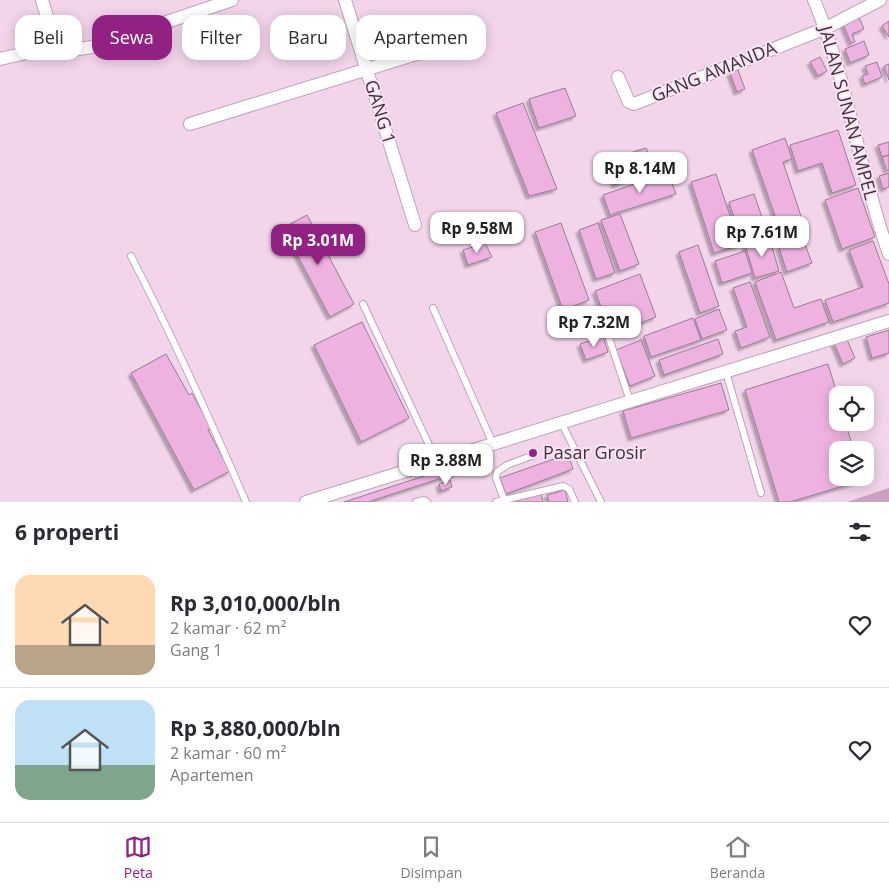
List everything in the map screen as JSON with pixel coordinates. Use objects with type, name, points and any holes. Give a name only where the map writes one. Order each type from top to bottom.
[{"type":"street","points":[[42,0],[46,15]]},
{"type":"street","points":[[82,49],[232,0]]},
{"type":"street","name":"GANG 1","points":[[345,0],[415,225]]},
{"type":"street","name":"JALAN SUNAN AMPEL","points":[[814,0],[826,28],[868,188],[889,253]]},
{"type":"street","points":[[826,28],[880,0]]},
{"type":"street","name":"GANG AMANDA","points":[[618,77],[629,102],[634,104],[826,28]]},
{"type":"street","points":[[0,59],[15,56]]},
{"type":"street","points":[[190,124],[398,60]]},
{"type":"street","points":[[306,502],[889,322]]},
{"type":"lane","points":[[131,256],[170,331],[246,502]]},
{"type":"lane","points":[[363,304],[437,462]]},
{"type":"lane","points":[[433,308],[493,444]]},
{"type":"lane","points":[[603,320],[630,401]]},
{"type":"lane","points":[[726,372],[761,492]]},
{"type":"lane","points":[[561,422],[601,502]]},
{"type":"lane","points":[[504,501],[496,478],[497,472],[507,465],[534,455]]},
{"type":"lane","points":[[496,502],[563,486],[569,489],[575,502]]},
{"type":"lane","points":[[416,502],[423,500],[427,502]]},
{"type":"shaded area","points":[[889,488],[889,502],[847,502]]},
{"type":"building","points":[[858,15],[864,29],[852,34],[855,42],[851,43],[842,22]]},
{"type":"building","points":[[889,21],[889,37],[882,26]]},
{"type":"building","points":[[864,41],[869,55],[850,63],[845,49]]},
{"type":"building","points":[[820,57],[827,71],[818,76],[810,62]]},
{"type":"building","points":[[877,62],[882,77],[865,84],[862,76],[868,74],[865,66]]},
{"type":"building","points":[[889,64],[889,80],[884,66]]},
{"type":"building","points":[[738,70],[745,89],[737,92],[730,73]]},
{"type":"building","points":[[565,88],[576,116],[539,128],[529,99]]},
{"type":"building","points":[[523,103],[557,189],[529,196],[496,113]]},
{"type":"building","points":[[838,130],[856,185],[832,193],[822,163],[798,171],[790,145]]},
{"type":"building","points":[[785,138],[792,159],[783,162],[803,222],[780,230],[752,150]]},
{"type":"building","points":[[889,142],[889,155],[882,157],[878,145]]},
{"type":"building","points":[[646,148],[655,170],[615,185],[605,161]]},
{"type":"building","points":[[889,155],[889,171],[887,171],[882,157]]},
{"type":"building","points":[[668,172],[676,194],[610,215],[603,195]]},
{"type":"building","points":[[889,173],[889,187],[883,189],[879,176]]},
{"type":"building","points":[[716,174],[740,245],[714,253],[691,182]]},
{"type":"building","points":[[858,188],[875,237],[842,249],[825,200]]},
{"type":"building","points":[[754,194],[768,235],[743,244],[729,202]]},
{"type":"building","points":[[620,214],[639,264],[620,271],[601,220]]},
{"type":"building","points":[[307,215],[354,304],[330,317],[283,228]]},
{"type":"building","points":[[561,223],[589,300],[563,310],[535,232]]},
{"type":"building","points":[[598,223],[615,273],[596,279],[579,230]]},
{"type":"building","points":[[769,237],[779,271],[755,278],[745,245]]},
{"type":"building","points":[[803,239],[812,263],[787,272],[779,248]]},
{"type":"building","points":[[873,241],[889,284],[889,303],[833,322],[825,300],[863,287],[849,250]]},
{"type":"building","points":[[485,243],[492,257],[468,265],[463,250]]},
{"type":"building","points":[[698,245],[719,306],[700,313],[679,252]]},
{"type":"building","points":[[745,251],[752,273],[722,283],[715,261]]},
{"type":"building","points":[[781,272],[794,308],[821,299],[829,322],[776,340],[755,282]]},
{"type":"building","points":[[640,274],[656,317],[611,334],[595,291]]},
{"type":"building","points":[[750,282],[770,337],[741,348],[735,331],[747,327],[733,288]]},
{"type":"building","points":[[719,309],[727,330],[702,339],[695,319]]},
{"type":"building","points":[[693,318],[701,340],[651,357],[644,336]]},
{"type":"building","points":[[362,322],[409,418],[361,442],[314,345]]},
{"type":"building","points":[[889,330],[889,353],[872,358],[866,337]]},
{"type":"building","points":[[845,335],[855,358],[843,364],[833,341]]},
{"type":"building","points":[[603,336],[608,352],[586,360],[580,344]]},
{"type":"building","points":[[718,339],[723,354],[664,375],[659,360]]},
{"type":"building","points":[[641,340],[655,376],[630,386],[616,350]]},
{"type":"building","points":[[166,354],[189,395],[192,393],[211,428],[208,430],[230,471],[194,490],[131,373]]},
{"type":"building","points":[[828,364],[835,386],[829,386],[829,431],[848,431],[851,441],[829,441],[829,486],[843,486],[790,502],[779,502],[745,390]]},
{"type":"building","points":[[721,383],[729,410],[631,438],[623,411]]},
{"type":"building","points":[[568,454],[573,469],[506,494],[500,478]]},
{"type":"building","points":[[484,458],[487,466],[464,472],[462,464]]},
{"type":"building","points":[[455,466],[457,473],[368,502],[344,502]]},
{"type":"building","points":[[450,480],[452,487],[441,491],[439,484]]},
{"type":"building","points":[[565,490],[568,502],[549,502],[547,495]]},
{"type":"building","points":[[541,494],[543,502],[515,502],[515,501]]},
{"type":"place","name":"Pasar Grosir","points":[[533,453]]}]
